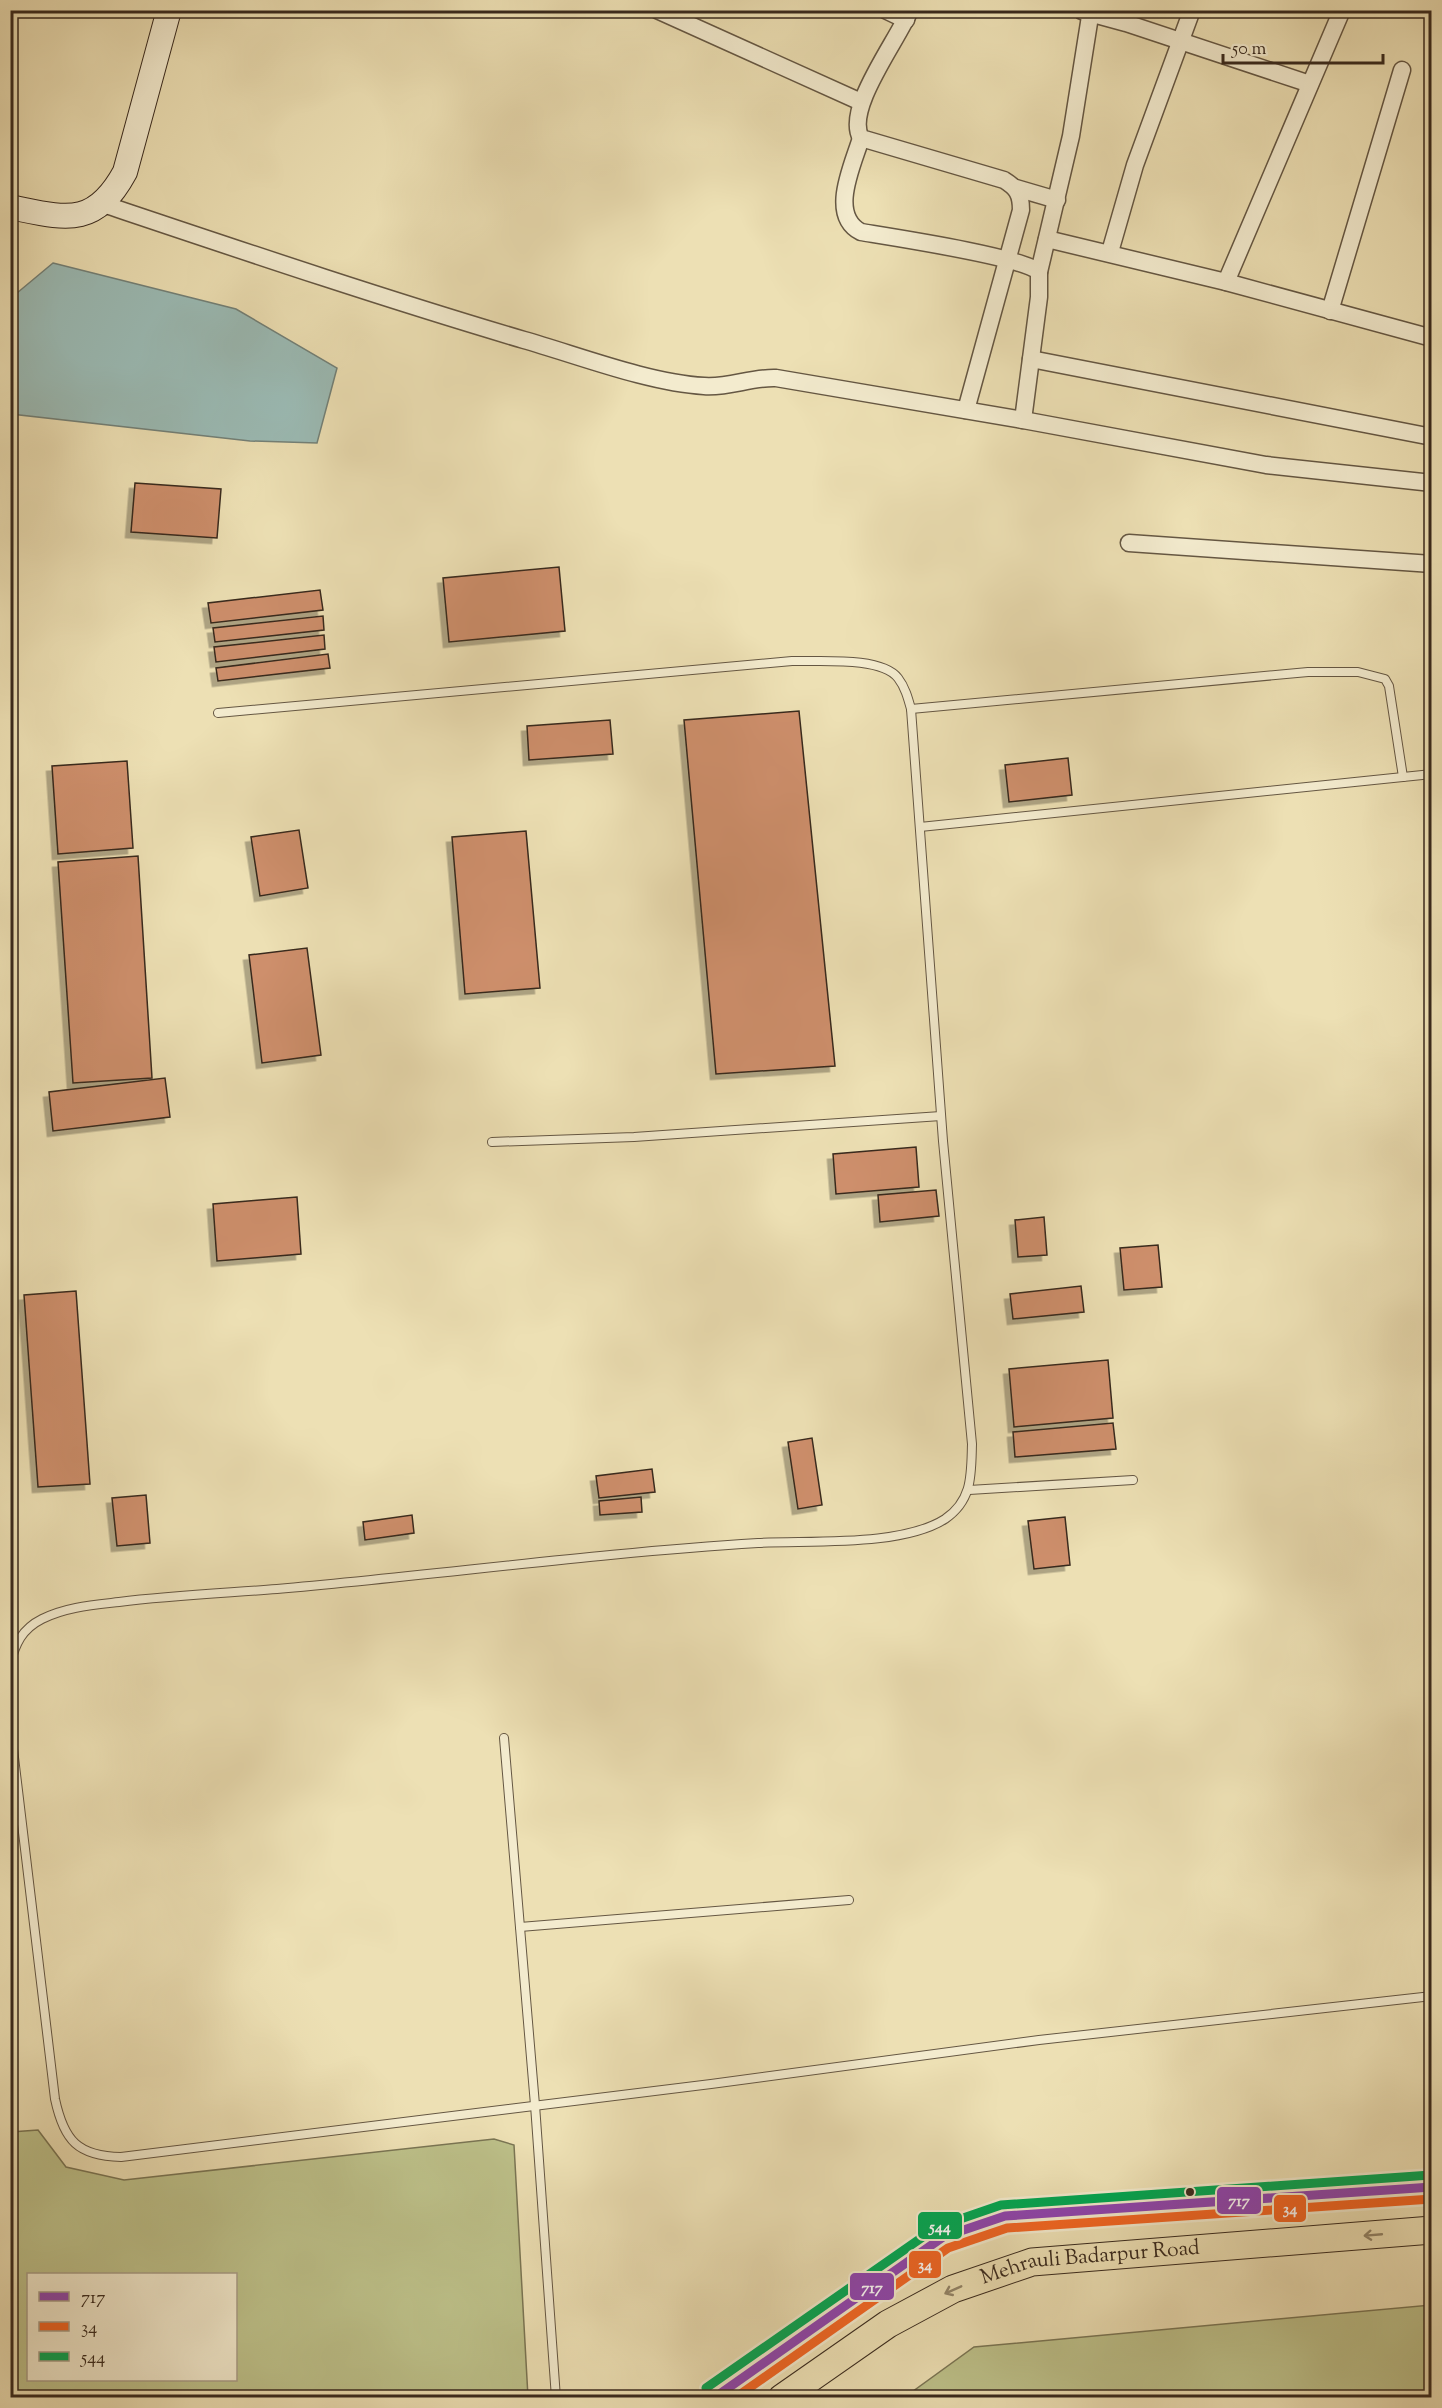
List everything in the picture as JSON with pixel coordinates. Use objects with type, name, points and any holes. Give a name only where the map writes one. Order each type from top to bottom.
[{"type":"main road","points":[[713,2397],[943,2237],[1005,2216],[1431,2187]]},
{"type":"main road","name":"Mehrauli Badarpur Road","points":[[782,2397],[897,2319],[953,2289],[1032,2262],[1431,2230]]},
{"type":"street","points":[[10,207],[62,217],[85,213],[103,204],[114,192],[125,172],[169,10]]},
{"type":"street","points":[[657,10],[861,102]]},
{"type":"street","points":[[885,10],[908,15],[861,102],[856,126],[861,138],[844,206],[846,219],[851,227],[861,232],[1005,259],[1033,266],[1038,272]]},
{"type":"street","points":[[1110,252],[1135,165],[1192,10]]},
{"type":"street","points":[[1226,282],[1342,10]]},
{"type":"street","points":[[1023,420],[1039,297],[1038,272],[1071,136],[1087,11],[1310,84]]},
{"type":"street","points":[[1330,311],[1402,70]]},
{"type":"street","points":[[861,138],[996,177],[1016,188],[1057,200]]},
{"type":"street","points":[[966,410],[1005,259],[1021,210],[1021,198],[1016,188]]},
{"type":"street","points":[[103,204],[334,282],[624,369],[682,383],[723,386],[756,377],[776,378],[1023,420],[1266,465],[1431,483]]},
{"type":"street","points":[[1047,239],[1110,252],[1431,338]]},
{"type":"street","points":[[1031,359],[1431,437]]},
{"type":"street","points":[[1129,543],[1431,564]]},
{"type":"lane","points":[[10,1665],[22,1632],[41,1619],[72,1608],[154,1598],[276,1589],[756,1544],[872,1539],[920,1530],[945,1518],[964,1500],[969,1490],[972,1444],[940,1116],[910,709],[907,694],[898,678],[890,671],[877,666],[792,661],[218,713]]},
{"type":"lane","points":[[910,709],[1237,678],[1358,672],[1385,679],[1389,686],[1403,777]]},
{"type":"lane","points":[[920,827],[1431,774]]},
{"type":"lane","points":[[492,1142],[634,1137],[940,1116]]},
{"type":"lane","points":[[969,1490],[1133,1480]]},
{"type":"lane","points":[[10,1724],[55,2099],[60,2122],[71,2140],[97,2156],[122,2157],[711,2084],[1039,2040],[1431,1996]]},
{"type":"lane","points":[[504,1738],[536,2105],[556,2397]]},
{"type":"lane","points":[[520,1927],[849,1900]]},
{"type":"green space","points":[[38,2130],[66,2167],[124,2180],[494,2139],[514,2145],[528,2397],[11,2397],[11,2132]]},
{"type":"green space","points":[[1431,2305],[1431,2397],[905,2397],[974,2347]]},
{"type":"water","points":[[53,263],[236,309],[337,368],[317,443],[250,441],[11,414],[11,298]]},
{"type":"building","points":[[135,483],[221,489],[217,538],[131,532]]},
{"type":"building","points":[[559,567],[565,631],[449,642],[443,578]]},
{"type":"building","points":[[320,590],[323,610],[211,623],[208,603]]},
{"type":"building","points":[[323,616],[324,630],[215,642],[213,628]]},
{"type":"building","points":[[324,635],[325,649],[216,662],[214,647]]},
{"type":"building","points":[[328,654],[330,668],[218,681],[216,668]]},
{"type":"building","points":[[799,711],[835,1066],[716,1074],[684,720]]},
{"type":"building","points":[[610,720],[613,754],[529,760],[527,726]]},
{"type":"building","points":[[1068,758],[1072,795],[1009,802],[1005,765]]},
{"type":"building","points":[[127,761],[133,848],[58,854],[52,766]]},
{"type":"building","points":[[299,830],[308,888],[260,896],[251,837]]},
{"type":"building","points":[[526,831],[540,988],[465,994],[452,837]]},
{"type":"building","points":[[138,856],[152,1078],[73,1083],[58,862]]},
{"type":"building","points":[[307,948],[321,1055],[262,1063],[249,955]]},
{"type":"building","points":[[165,1078],[170,1117],[53,1131],[49,1092]]},
{"type":"building","points":[[916,1147],[919,1187],[836,1194],[833,1154]]},
{"type":"building","points":[[936,1190],[939,1216],[880,1222],[878,1195]]},
{"type":"building","points":[[297,1197],[301,1254],[217,1261],[213,1204]]},
{"type":"building","points":[[1044,1217],[1047,1255],[1018,1257],[1015,1220]]},
{"type":"building","points":[[1158,1245],[1162,1287],[1124,1290],[1120,1248]]},
{"type":"building","points":[[1081,1286],[1084,1312],[1013,1319],[1010,1294]]},
{"type":"building","points":[[76,1291],[90,1484],[38,1487],[24,1295]]},
{"type":"building","points":[[1108,1360],[1113,1418],[1014,1427],[1009,1369]]},
{"type":"building","points":[[1113,1423],[1116,1449],[1015,1457],[1013,1432]]},
{"type":"building","points":[[812,1438],[822,1505],[798,1509],[788,1442]]},
{"type":"building","points":[[652,1469],[655,1492],[599,1498],[596,1476]]},
{"type":"building","points":[[146,1495],[150,1543],[117,1546],[112,1498]]},
{"type":"building","points":[[641,1497],[642,1512],[600,1515],[599,1501]]},
{"type":"building","points":[[412,1515],[414,1533],[365,1540],[363,1522]]},
{"type":"building","points":[[1065,1517],[1070,1565],[1034,1569],[1028,1521]]},
{"type":"transit line","name":"544","points":[[706,2388],[937,2227],[1001,2205],[1431,2175]]},
{"type":"transit line","name":"717","points":[[714,2398],[943,2237],[1005,2216],[1432,2187]]},
{"type":"transit line","name":"34","points":[[735,2398],[948,2248],[1007,2228],[1432,2199]]}]
